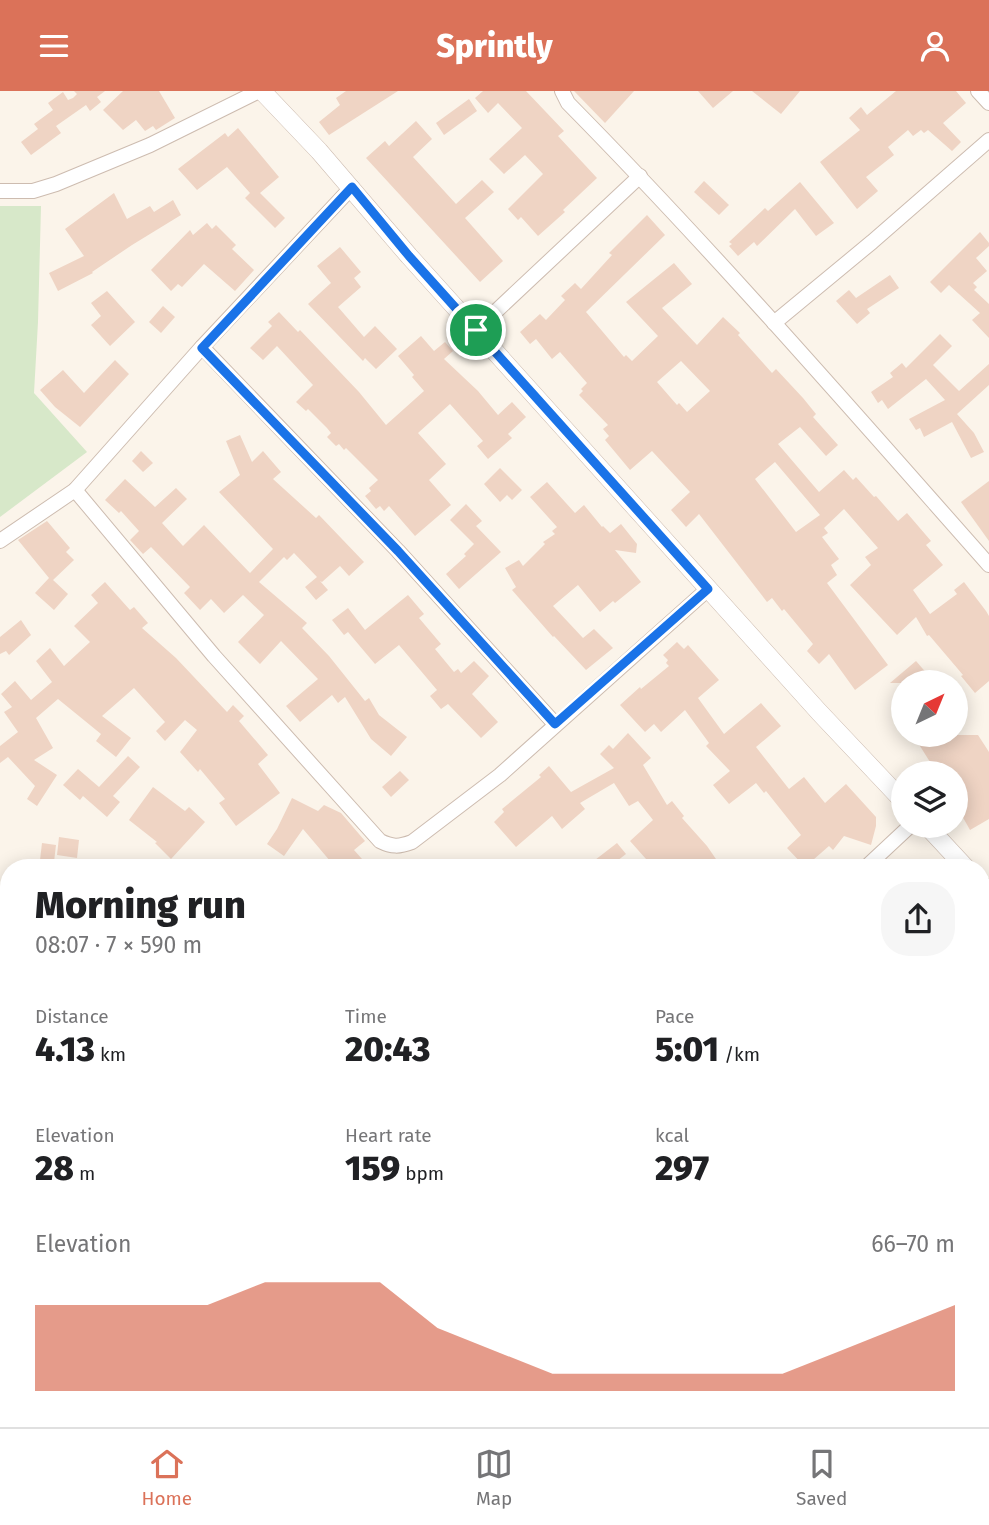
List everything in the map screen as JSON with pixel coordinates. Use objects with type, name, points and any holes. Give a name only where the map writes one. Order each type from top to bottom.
[{"type":"street","points":[[0,191],[33,191],[56,184],[150,145],[260,91],[352,187],[409,256],[818,712],[891,788]]},
{"type":"street","points":[[562,91],[568,103],[640,176],[774,323],[989,565]]},
{"type":"street","points":[[978,91],[989,103]]},
{"type":"street","points":[[774,323],[989,140]]},
{"type":"street","points":[[476,330],[640,176]]},
{"type":"street","points":[[0,541],[75,490],[352,187]]},
{"type":"street","points":[[202,348],[398,551],[555,724]]},
{"type":"street","points":[[75,490],[214,656],[380,841],[390,846],[412,842],[500,775],[708,589]]},
{"type":"street","points":[[875,859],[897,838]]},
{"type":"street","points":[[938,838],[958,859]]},
{"type":"green space","points":[[0,206],[41,206],[34,393],[87,452],[0,517]]},
{"type":"building","points":[[74,91],[105,91],[97,97],[101,102],[90,111],[86,105],[56,126],[61,133],[31,155],[21,142],[38,129],[34,124],[53,110],[48,103],[63,92],[68,100],[73,98],[77,94]]},
{"type":"building","points":[[123,91],[159,91],[175,118],[156,130],[153,126],[145,131],[136,120],[123,130],[103,110]]},
{"type":"building","points":[[346,91],[398,91],[329,135],[319,122],[340,105],[336,98]]},
{"type":"building","points":[[483,91],[526,91],[564,131],[558,136],[597,178],[538,236],[521,217],[518,220],[508,209],[543,174],[525,155],[504,174],[489,159],[522,128],[498,103],[488,113],[475,98]]},
{"type":"building","points":[[574,91],[634,91],[605,123]]},
{"type":"building","points":[[698,91],[733,91],[713,108]]},
{"type":"building","points":[[752,91],[800,91],[781,114]]},
{"type":"building","points":[[896,91],[956,91],[966,103],[943,123],[961,142],[952,151],[928,130],[924,133],[921,130],[913,136],[908,130],[888,147],[894,155],[866,177],[878,191],[857,209],[820,162],[860,130],[849,118],[861,107],[867,115]]},
{"type":"building","points":[[469,99],[477,111],[444,135],[436,123]]},
{"type":"building","points":[[416,121],[432,139],[413,157],[456,204],[482,180],[494,192],[465,218],[503,261],[480,282],[366,158],[385,141],[389,146]]},
{"type":"building","points":[[238,128],[279,177],[260,193],[285,218],[275,228],[245,198],[250,193],[227,167],[197,190],[178,169],[225,133],[228,137]]},
{"type":"building","points":[[704,181],[729,205],[719,215],[694,192]]},
{"type":"building","points":[[800,182],[834,223],[816,236],[795,209],[757,246],[754,242],[738,256],[729,246],[732,244],[729,242],[765,208],[768,211]]},
{"type":"building","points":[[114,193],[127,219],[150,206],[154,212],[173,200],[181,215],[93,273],[58,291],[49,273],[84,256],[65,229]]},
{"type":"building","points":[[647,215],[665,235],[586,312],[624,357],[626,355],[632,361],[658,336],[626,302],[674,263],[692,284],[662,308],[697,345],[723,317],[740,333],[738,335],[772,373],[776,369],[803,398],[816,414],[813,417],[838,445],[826,456],[800,427],[778,444],[819,492],[844,470],[853,480],[856,477],[898,521],[907,513],[931,541],[926,545],[943,565],[913,590],[930,614],[957,594],[954,590],[964,582],[989,616],[989,681],[975,693],[968,684],[968,670],[959,670],[929,635],[927,636],[916,617],[897,635],[850,585],[871,565],[865,557],[878,548],[844,509],[824,528],[828,533],[822,537],[839,559],[831,565],[837,575],[827,583],[888,665],[855,690],[829,654],[819,664],[807,651],[813,644],[772,598],[767,602],[699,514],[686,527],[671,510],[690,492],[652,451],[630,470],[605,440],[609,436],[603,429],[608,425],[579,395],[587,383],[560,352],[552,359],[536,339],[530,344],[520,332],[540,314],[546,320],[565,300],[561,296],[575,283],[581,289],[612,255],[609,253]],"holes":[[[681,361],[710,391],[687,412],[679,403],[677,405],[657,382]],[[775,462],[820,515],[796,532],[755,479]]]},
{"type":"building","points":[[207,223],[212,229],[216,225],[236,245],[232,249],[254,270],[235,291],[204,264],[182,287],[178,284],[171,291],[151,270],[190,230],[193,235]]},
{"type":"building","points":[[980,232],[989,246],[976,258],[987,271],[973,283],[977,287],[974,290],[989,304],[989,338],[972,320],[980,313],[949,285],[941,293],[930,282]]},
{"type":"building","points":[[340,247],[361,272],[354,278],[361,287],[338,307],[364,337],[375,326],[397,349],[376,369],[365,358],[363,361],[308,304],[331,283],[317,266]]},
{"type":"building","points":[[890,275],[899,288],[867,309],[870,313],[857,324],[836,301],[849,290],[856,298]]},
{"type":"building","points":[[107,291],[135,322],[110,346],[91,325],[101,316],[91,303]]},
{"type":"building","points":[[163,306],[175,317],[161,333],[149,322]]},
{"type":"building","points":[[279,312],[298,332],[300,330],[359,392],[386,425],[424,391],[398,356],[421,336],[434,351],[445,342],[453,351],[444,359],[478,391],[498,415],[512,402],[526,417],[508,434],[512,438],[488,459],[477,446],[483,441],[450,404],[418,433],[446,464],[429,480],[451,505],[415,536],[389,506],[384,511],[380,506],[376,509],[365,496],[378,480],[346,448],[344,450],[339,444],[336,446],[327,437],[331,433],[327,428],[308,409],[306,411],[296,402],[313,385],[277,346],[263,360],[250,348],[272,326],[268,322]]},
{"type":"building","points":[[940,334],[952,346],[933,365],[959,391],[989,364],[989,385],[957,414],[974,433],[984,452],[971,458],[952,422],[924,437],[920,428],[916,430],[909,419],[945,400],[926,379],[888,409],[882,400],[878,403],[871,392],[893,377],[890,373],[902,363],[906,368]]},
{"type":"building","points":[[115,360],[129,374],[80,427],[55,407],[40,390],[63,370],[84,393]]},
{"type":"building","points":[[240,435],[252,462],[263,451],[281,472],[273,479],[316,518],[319,515],[364,562],[349,576],[340,566],[320,581],[328,590],[316,600],[305,587],[317,577],[294,553],[287,560],[284,557],[259,582],[307,623],[302,628],[329,656],[365,701],[369,698],[379,715],[407,737],[391,756],[371,739],[345,697],[338,703],[332,695],[300,722],[286,706],[318,679],[281,641],[260,664],[238,642],[264,615],[243,595],[224,613],[211,599],[200,610],[184,593],[190,587],[151,547],[143,554],[130,540],[139,531],[121,511],[119,513],[105,500],[125,479],[155,507],[176,488],[187,499],[162,523],[183,546],[204,525],[250,573],[273,549],[219,492],[240,475],[226,441]]},
{"type":"building","points":[[141,451],[153,463],[143,472],[132,461]]},
{"type":"building","points":[[500,468],[522,490],[512,500],[507,495],[500,502],[484,484]]},
{"type":"building","points":[[989,481],[989,541],[961,502]]},
{"type":"building","points":[[547,482],[575,513],[584,505],[610,533],[621,524],[637,544],[636,553],[615,550],[641,582],[615,603],[613,601],[600,612],[578,585],[553,606],[583,638],[594,629],[613,648],[586,670],[512,590],[516,587],[505,568],[519,560],[523,566],[545,544],[543,542],[555,534],[552,531],[557,527],[530,497]]},
{"type":"building","points":[[466,504],[482,521],[476,526],[501,552],[459,589],[446,574],[466,556],[464,554],[474,544],[450,520]]},
{"type":"building","points":[[47,521],[70,548],[66,552],[74,560],[53,580],[68,594],[54,610],[35,593],[49,578],[18,540]]},
{"type":"building","points":[[105,582],[130,610],[134,607],[148,623],[142,628],[176,658],[227,712],[233,705],[244,716],[239,721],[268,755],[258,764],[280,793],[236,826],[219,803],[225,799],[200,769],[198,772],[180,752],[197,730],[185,720],[165,741],[156,731],[165,722],[134,688],[102,716],[131,738],[116,757],[96,741],[101,734],[58,699],[36,718],[53,748],[34,760],[57,775],[37,806],[27,799],[35,786],[8,757],[0,763],[0,746],[18,732],[4,712],[12,707],[1,694],[15,681],[31,700],[52,682],[36,661],[50,648],[64,666],[90,642],[74,626],[98,603],[91,595]]},
{"type":"building","points":[[408,595],[424,614],[419,618],[441,644],[435,649],[454,672],[458,669],[461,673],[474,661],[489,676],[472,694],[498,722],[481,738],[448,704],[441,709],[430,696],[437,690],[399,645],[375,664],[348,632],[344,635],[332,620],[348,608],[365,630]]},
{"type":"building","points":[[21,620],[31,635],[9,655],[6,651],[0,654],[0,637]]},
{"type":"building","points":[[677,642],[684,649],[688,645],[719,680],[698,698],[724,734],[761,703],[781,726],[756,747],[789,789],[804,777],[825,803],[846,784],[876,817],[871,845],[844,836],[833,850],[829,846],[814,859],[797,859],[787,848],[801,835],[766,791],[764,793],[756,783],[729,804],[713,785],[730,771],[706,746],[709,743],[685,710],[661,732],[654,724],[645,732],[620,705],[669,666],[663,655]]},
{"type":"building","points":[[916,661],[924,670],[905,670]]},
{"type":"building","points":[[628,733],[651,758],[643,765],[667,805],[672,801],[684,816],[682,818],[716,859],[646,859],[630,841],[653,820],[638,801],[629,806],[614,783],[580,803],[585,809],[562,829],[552,816],[516,847],[494,822],[504,812],[502,809],[541,777],[539,775],[549,766],[571,792],[614,768],[600,754],[609,745],[613,749]]},
{"type":"building","points":[[968,735],[978,735],[989,752],[989,819],[970,830],[968,826],[968,761],[929,761],[921,747],[968,747]]},
{"type":"building","points":[[128,756],[140,767],[113,796],[120,802],[107,817],[83,796],[80,800],[63,785],[78,769],[99,787]]},
{"type":"building","points":[[400,771],[409,780],[391,797],[382,787]]},
{"type":"building","points":[[153,787],[185,811],[189,807],[205,822],[171,859],[155,843],[157,842],[129,820]]},
{"type":"building","points":[[292,798],[318,811],[324,805],[341,813],[365,841],[354,850],[362,859],[328,859],[303,829],[284,856],[267,844]]},
{"type":"building","points":[[59,837],[79,840],[77,858],[57,855]]},
{"type":"building","points":[[42,843],[56,845],[54,859],[40,859]]},
{"type":"building","points":[[617,843],[626,854],[620,859],[596,859]]},
{"type":"route","points":[[352,187],[409,256],[476,330],[708,589],[555,724],[398,551],[202,348],[352,187]]}]
